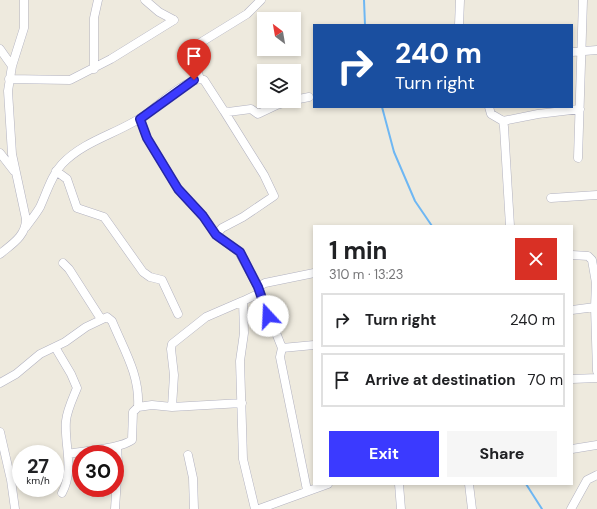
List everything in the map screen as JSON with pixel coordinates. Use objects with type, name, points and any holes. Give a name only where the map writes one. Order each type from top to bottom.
[{"type":"street","points":[[24,0],[24,28],[9,79],[10,140],[26,219],[26,226]]},
{"type":"street","points":[[94,69],[94,18],[98,0]]},
{"type":"street","points":[[9,79],[64,82],[94,69],[174,20],[159,12],[145,0]]},
{"type":"street","points":[[216,235],[222,228],[243,218],[274,196],[264,175],[207,84],[200,79],[191,53],[195,46],[247,14],[261,0]]},
{"type":"street","points":[[459,24],[460,0]]},
{"type":"street","points":[[578,158],[583,0]]},
{"type":"street","points":[[0,49],[12,66]]},
{"type":"street","points":[[573,52],[597,50]]},
{"type":"street","points":[[0,254],[16,240],[36,213],[56,171],[63,163],[89,144],[140,119],[190,82],[200,79]]},
{"type":"street","points":[[301,98],[309,96]]},
{"type":"street","points":[[224,111],[228,112],[251,109],[258,114],[271,108]]},
{"type":"street","points":[[489,108],[491,114],[503,121],[547,110],[580,109]]},
{"type":"street","points":[[140,119],[147,138],[178,189],[203,216],[216,235],[240,252],[259,290],[282,348],[280,357],[307,490]]},
{"type":"street","points":[[503,121],[506,140],[510,225]]},
{"type":"street","points":[[0,153],[16,173]]},
{"type":"street","points":[[56,171],[67,179],[77,208],[104,217],[143,272],[150,277],[162,280],[178,314]]},
{"type":"street","points":[[551,198],[597,195]]},
{"type":"street","points":[[573,255],[588,256],[592,260],[596,283],[595,307],[597,371]]},
{"type":"street","points":[[62,263],[70,269],[101,319]]},
{"type":"street","points":[[172,407],[174,375],[171,349],[172,344],[206,317],[243,301],[259,290],[265,283],[313,273]]},
{"type":"street","points":[[243,301],[244,334],[240,361],[243,458],[255,509]]},
{"type":"street","points":[[573,310],[595,307]]},
{"type":"street","points":[[0,383],[16,374],[40,354],[107,317],[112,321],[136,376],[139,391],[138,407]]},
{"type":"street","points":[[282,348],[313,345]]},
{"type":"street","points":[[55,347],[71,374],[77,388],[66,420],[69,454],[68,482],[64,489]]},
{"type":"street","points":[[573,379],[597,378]]},
{"type":"street","points":[[121,445],[132,440],[133,412],[138,407],[152,405],[172,407],[242,403]]},
{"type":"street","points":[[0,432],[11,480],[15,509]]},
{"type":"street","points":[[573,449],[597,445]]},
{"type":"street","points":[[188,455],[193,478],[194,509]]},
{"type":"street","points":[[571,509],[587,480],[597,475]]},
{"type":"street","points":[[265,508],[307,490],[324,485]]},
{"type":"street","points":[[399,485],[401,509]]},
{"type":"street","points":[[470,485],[472,509]]},
{"type":"street","points":[[115,509],[116,497]]},
{"type":"waterway","points":[[364,0],[365,24]]},
{"type":"waterway","points":[[382,108],[394,152],[415,201],[431,225]]},
{"type":"waterway","points":[[527,485],[542,509]]},
{"type":"route","points":[[194,80],[140,119],[147,138],[161,164],[178,189],[203,216],[216,235],[240,252],[258,287],[268,316]]}]
